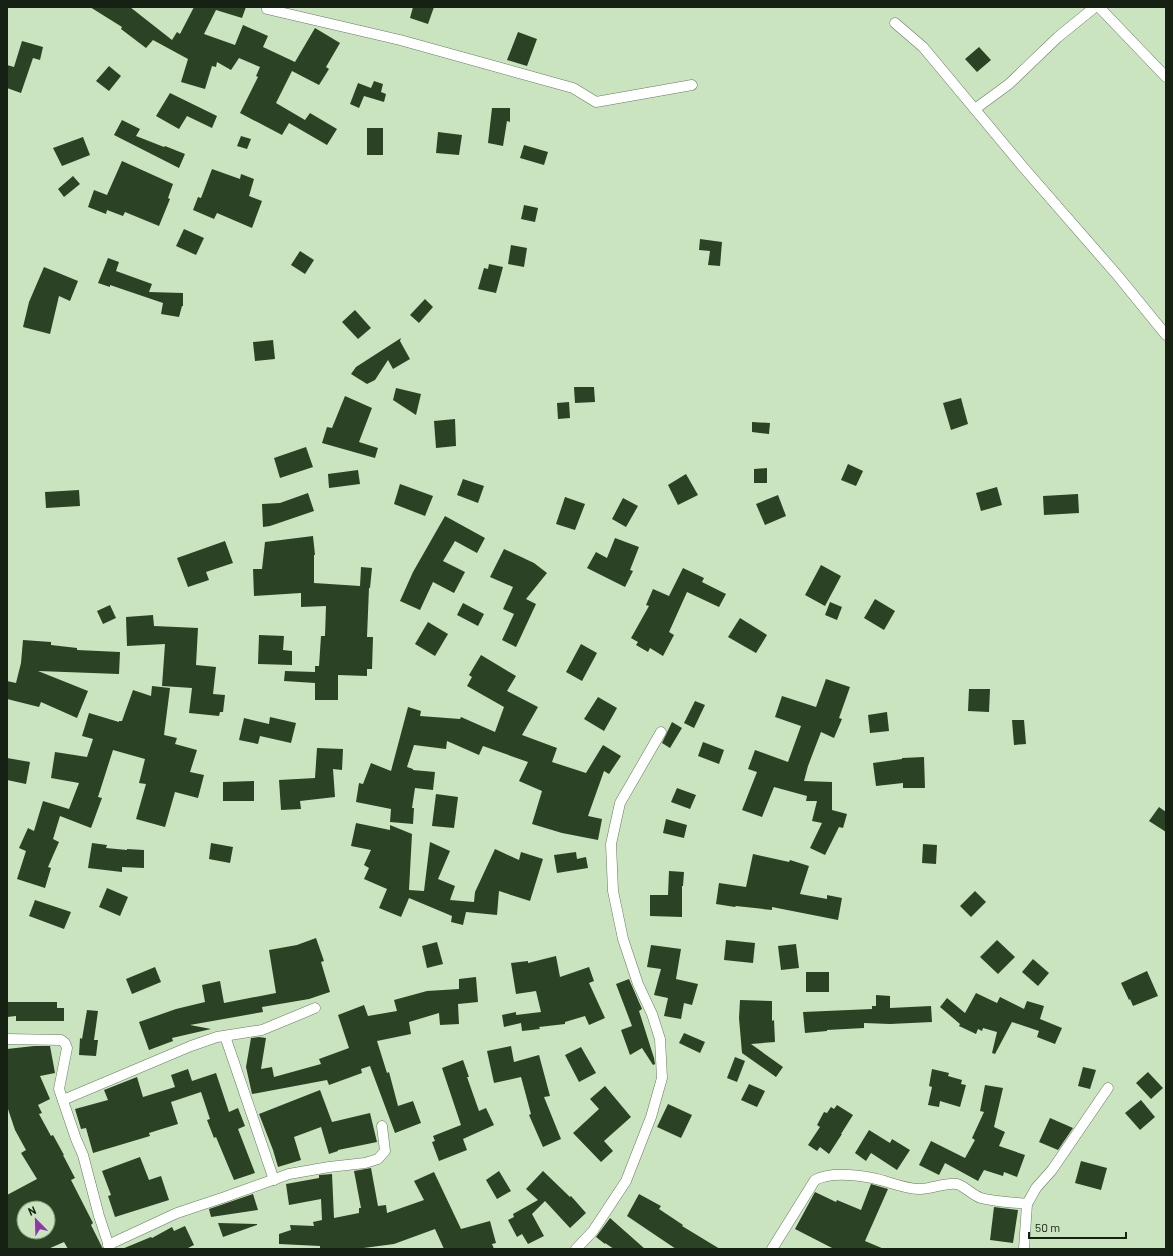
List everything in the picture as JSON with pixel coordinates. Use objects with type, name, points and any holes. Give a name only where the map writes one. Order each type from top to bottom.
[{"type":"street","points":[[267,7],[267,9],[400,40],[572,88],[596,102],[692,85]]},
{"type":"street","points":[[975,109],[1009,84],[1058,37],[1095,7]]},
{"type":"street","points":[[1099,7],[1166,77]]},
{"type":"street","points":[[896,23],[923,47],[1118,276],[1166,335]]},
{"type":"street","points":[[576,1249],[593,1231],[626,1181],[651,1117],[662,1078],[660,1039],[652,1014],[638,984],[624,939],[613,891],[611,844],[620,803],[661,732]]},
{"type":"street","points":[[63,1100],[184,1049],[217,1037],[262,1030],[315,1008]]},
{"type":"street","points":[[225,1036],[274,1180]]},
{"type":"street","points":[[7,1039],[61,1040],[65,1043],[67,1048],[59,1089],[83,1155],[109,1247],[177,1213],[289,1174],[365,1163],[378,1159],[385,1151],[382,1126]]},
{"type":"street","points":[[1024,1249],[1027,1204],[1036,1188],[1052,1170],[1108,1088]]},
{"type":"street","points":[[772,1249],[815,1180],[822,1176],[840,1175],[872,1178],[908,1188],[921,1189],[955,1184],[962,1186],[979,1197],[989,1200],[1027,1204]]},
{"type":"building","points":[[90,7],[130,7],[172,40],[177,32],[180,34],[194,7],[246,7],[242,18],[216,10],[204,34],[235,45],[243,25],[268,36],[263,47],[295,62],[315,28],[340,43],[326,67],[329,69],[319,85],[292,71],[276,103],[305,120],[310,113],[337,129],[327,145],[289,123],[282,135],[240,113],[258,77],[256,76],[260,67],[239,58],[231,70],[217,62],[216,67],[212,66],[205,89],[181,82],[188,59],[153,40],[146,48],[121,29],[122,27]]},
{"type":"building","points":[[413,7],[434,7],[428,24],[410,18]]},
{"type":"building","points":[[518,32],[537,39],[527,66],[507,60]]},
{"type":"building","points":[[22,41],[43,47],[40,60],[33,58],[21,93],[7,88],[7,65],[14,67]]},
{"type":"building","points":[[979,47],[991,60],[977,72],[965,59]]},
{"type":"building","points":[[109,66],[121,76],[109,91],[96,81]]},
{"type":"building","points":[[374,81],[383,84],[381,92],[386,94],[384,102],[364,96],[359,108],[350,104],[358,83],[371,88]]},
{"type":"building","points":[[170,93],[217,116],[212,128],[187,116],[179,129],[156,116]]},
{"type":"building","points":[[492,108],[510,108],[510,122],[507,121],[503,146],[488,143]]},
{"type":"building","points":[[122,120],[140,129],[136,136],[185,154],[179,168],[114,135]]},
{"type":"building","points":[[367,128],[383,128],[383,155],[367,155]]},
{"type":"building","points":[[438,132],[462,135],[459,155],[436,153]]},
{"type":"building","points":[[241,136],[251,139],[247,149],[237,146]]},
{"type":"building","points":[[83,137],[90,155],[62,166],[53,148]]},
{"type":"building","points":[[524,145],[548,152],[544,165],[520,158]]},
{"type":"building","points":[[122,161],[173,184],[168,198],[170,199],[159,226],[125,212],[123,216],[107,210],[106,214],[88,207],[94,190],[107,195]]},
{"type":"building","points":[[212,169],[240,179],[241,174],[254,179],[249,196],[262,201],[252,228],[217,213],[214,219],[193,210],[198,197],[201,198]]},
{"type":"building","points":[[73,176],[80,184],[64,197],[58,189]]},
{"type":"building","points":[[524,205],[538,208],[535,222],[521,219]]},
{"type":"building","points":[[184,229],[204,238],[196,255],[176,246]]},
{"type":"building","points":[[700,239],[722,242],[720,266],[708,265],[710,251],[699,250]]},
{"type":"building","points":[[511,245],[527,248],[524,267],[508,264]]},
{"type":"building","points":[[300,251],[314,260],[305,274],[291,265]]},
{"type":"building","points":[[108,258],[119,262],[116,271],[152,284],[149,292],[183,293],[183,306],[179,317],[161,314],[163,303],[110,285],[110,287],[98,283]]},
{"type":"building","points":[[489,264],[503,267],[496,293],[478,289],[484,268],[488,269]]},
{"type":"building","points":[[44,267],[78,281],[70,301],[59,296],[50,334],[23,327],[29,302]]},
{"type":"building","points":[[425,299],[433,307],[419,323],[410,315]]},
{"type":"building","points":[[355,310],[371,328],[358,339],[342,322]]},
{"type":"building","points":[[401,338],[400,341],[410,359],[393,369],[388,360],[375,380],[367,384],[351,374],[356,367]]},
{"type":"building","points":[[273,340],[275,359],[255,361],[253,342]]},
{"type":"building","points":[[574,387],[594,387],[595,402],[575,403]]},
{"type":"building","points":[[396,388],[421,394],[416,415],[393,400]]},
{"type":"building","points":[[345,396],[372,408],[359,442],[378,448],[375,458],[322,443],[327,427],[332,428]]},
{"type":"building","points":[[961,398],[968,424],[951,430],[943,403]]},
{"type":"building","points":[[569,402],[570,418],[558,419],[557,403]]},
{"type":"building","points":[[455,419],[456,446],[436,448],[434,421]]},
{"type":"building","points":[[752,422],[770,423],[769,434],[752,432]]},
{"type":"building","points":[[306,447],[313,467],[280,478],[274,458]]},
{"type":"building","points":[[848,464],[863,471],[856,486],[841,480]]},
{"type":"building","points":[[767,468],[767,483],[754,483],[754,469]]},
{"type":"building","points":[[358,470],[360,484],[329,488],[328,474]]},
{"type":"building","points":[[686,474],[698,495],[678,505],[668,485]]},
{"type":"building","points":[[463,479],[484,486],[478,503],[457,495]]},
{"type":"building","points":[[400,484],[433,496],[425,516],[394,504]]},
{"type":"building","points":[[997,487],[1002,505],[981,511],[976,493]]},
{"type":"building","points":[[79,490],[80,506],[46,508],[45,492]]},
{"type":"building","points":[[308,493],[314,511],[263,527],[262,504],[280,503]]},
{"type":"building","points":[[1078,494],[1079,513],[1044,515],[1043,496]]},
{"type":"building","points":[[778,495],[786,516],[765,525],[756,504]]},
{"type":"building","points":[[565,497],[585,504],[575,530],[556,524]]},
{"type":"building","points":[[623,498],[638,506],[626,527],[612,519]]},
{"type":"building","points":[[445,516],[485,538],[477,553],[455,541],[443,561],[465,572],[454,593],[433,582],[420,610],[400,601],[413,572]]},
{"type":"building","points":[[313,536],[315,555],[314,583],[360,586],[361,567],[372,568],[369,588],[367,637],[373,637],[372,669],[367,669],[367,676],[338,675],[338,700],[315,700],[315,683],[284,681],[285,671],[315,672],[315,666],[319,666],[321,636],[325,636],[326,606],[301,607],[301,593],[254,596],[253,569],[262,569],[265,542]]},
{"type":"building","points":[[615,538],[639,547],[630,570],[633,571],[625,587],[587,568],[596,552],[607,558]]},
{"type":"building","points":[[225,541],[233,563],[206,572],[209,580],[188,587],[177,558]]},
{"type":"building","points":[[504,549],[534,563],[547,573],[526,599],[536,604],[516,647],[502,640],[514,614],[503,609],[513,587],[490,577]]},
{"type":"building","points":[[821,565],[841,576],[825,606],[805,595]]},
{"type":"building","points":[[683,568],[704,578],[702,582],[726,594],[719,607],[687,592],[669,632],[674,635],[663,656],[650,648],[648,652],[636,645],[638,642],[631,638],[649,606],[646,605],[653,589],[669,596]]},
{"type":"building","points":[[875,599],[895,611],[884,630],[864,618]]},
{"type":"building","points":[[830,602],[842,607],[837,620],[825,615]]},
{"type":"building","points":[[463,603],[484,614],[478,626],[457,615]]},
{"type":"building","points":[[110,605],[116,618],[103,624],[97,611]]},
{"type":"building","points":[[153,615],[154,626],[198,628],[196,665],[216,667],[213,694],[225,695],[223,712],[220,712],[219,716],[189,713],[192,688],[162,686],[165,644],[127,646],[126,617]]},
{"type":"building","points":[[740,618],[767,635],[756,653],[728,637]]},
{"type":"building","points":[[428,622],[448,634],[435,656],[415,644]]},
{"type":"building","points":[[259,635],[284,636],[283,650],[292,651],[292,665],[258,664]]},
{"type":"building","points":[[23,640],[51,642],[51,645],[77,648],[77,650],[120,652],[119,674],[38,671],[88,691],[77,718],[41,702],[39,707],[7,699],[7,681],[16,683],[21,663]]},
{"type":"building","points":[[581,644],[597,653],[582,681],[566,672]]},
{"type":"building","points":[[481,655],[516,676],[507,691],[538,707],[522,735],[557,748],[552,762],[586,773],[603,745],[621,756],[609,774],[604,771],[588,816],[602,819],[598,840],[562,833],[532,824],[542,791],[519,781],[528,762],[483,746],[479,755],[447,741],[446,749],[414,745],[407,767],[413,770],[435,772],[433,790],[415,788],[412,808],[414,808],[413,824],[390,822],[391,809],[356,802],[359,783],[363,784],[371,763],[391,771],[408,707],[421,711],[420,716],[460,719],[461,717],[495,732],[504,707],[467,686],[472,677],[469,675]]},
{"type":"building","points":[[826,679],[850,687],[839,718],[842,719],[834,738],[821,732],[804,781],[832,782],[832,810],[847,814],[843,828],[839,827],[825,855],[810,848],[822,823],[812,821],[817,801],[806,801],[807,796],[774,787],[762,817],[742,810],[757,772],[748,769],[755,750],[788,762],[801,726],[775,717],[782,696],[816,707]]},
{"type":"building","points":[[152,686],[170,688],[164,735],[177,738],[175,744],[197,750],[190,772],[204,775],[198,798],[175,792],[165,827],[136,819],[146,784],[139,783],[145,759],[113,750],[98,797],[102,798],[91,828],[60,816],[53,839],[59,842],[48,867],[51,868],[45,888],[17,879],[26,851],[19,848],[28,828],[34,831],[43,801],[69,809],[79,783],[51,778],[55,752],[87,757],[93,739],[82,736],[89,713],[119,722],[122,721],[133,690],[151,696]]},
{"type":"building","points":[[969,689],[990,689],[989,712],[968,711]]},
{"type":"building","points":[[598,697],[617,708],[604,731],[584,719]]},
{"type":"building","points":[[695,701],[705,705],[694,728],[684,723]]},
{"type":"building","points":[[887,712],[889,731],[870,733],[868,715]]},
{"type":"building","points":[[270,717],[296,723],[291,743],[260,736],[258,744],[239,740],[244,718],[269,724]]},
{"type":"building","points":[[1012,720],[1024,720],[1026,744],[1014,745]]},
{"type":"building","points":[[672,722],[682,728],[670,748],[662,743]]},
{"type":"building","points":[[703,742],[724,750],[719,764],[698,756]]},
{"type":"building","points":[[317,748],[343,749],[342,770],[333,769],[335,797],[300,801],[301,809],[281,810],[279,780],[315,778]]},
{"type":"building","points":[[924,757],[925,788],[903,788],[903,783],[876,786],[873,763],[902,758]]},
{"type":"building","points":[[7,758],[30,762],[26,784],[7,780]]},
{"type":"building","points":[[254,781],[254,801],[223,801],[223,782]]},
{"type":"building","points":[[677,788],[696,795],[690,809],[671,802]]},
{"type":"building","points":[[436,794],[458,797],[454,828],[432,826]]},
{"type":"building","points":[[1159,807],[1166,812],[1166,832],[1149,821]]},
{"type":"building","points":[[666,819],[687,825],[684,838],[663,833]]},
{"type":"building","points":[[356,823],[390,830],[390,825],[412,834],[409,890],[424,891],[430,842],[450,851],[438,879],[455,886],[450,900],[474,902],[475,892],[495,849],[519,860],[521,852],[543,859],[530,901],[499,891],[497,915],[466,912],[463,925],[451,922],[452,916],[409,898],[401,917],[379,908],[387,889],[364,879],[369,868],[364,865],[371,850],[351,846]]},
{"type":"building","points":[[92,843],[107,845],[106,848],[144,850],[144,868],[122,867],[122,872],[88,868]]},
{"type":"building","points":[[211,843],[233,847],[230,863],[209,859]]},
{"type":"building","points":[[923,844],[937,845],[936,864],[922,863]]},
{"type":"building","points":[[576,852],[577,859],[586,857],[588,868],[557,873],[554,855]]},
{"type":"building","points":[[753,854],[789,862],[790,860],[809,866],[800,894],[827,899],[827,895],[842,898],[838,920],[772,907],[772,910],[716,904],[719,883],[746,887]]},
{"type":"building","points":[[669,871],[684,872],[682,886],[682,917],[650,916],[650,895],[668,895]]},
{"type":"building","points":[[107,888],[128,897],[120,916],[99,907]]},
{"type":"building","points":[[975,891],[986,902],[971,917],[960,906]]},
{"type":"building","points":[[35,900],[71,912],[64,929],[29,916]]},
{"type":"building","points":[[316,938],[324,961],[321,962],[330,992],[309,999],[262,1007],[263,1012],[190,1025],[211,1029],[172,1038],[173,1041],[149,1050],[139,1022],[176,1009],[205,1002],[202,985],[220,981],[224,1003],[276,993],[269,950],[297,945]]},
{"type":"building","points":[[726,940],[755,943],[753,963],[724,960]]},
{"type":"building","points":[[997,940],[1015,957],[998,974],[980,957]]},
{"type":"building","points":[[437,942],[443,964],[427,968],[422,946]]},
{"type":"building","points":[[796,944],[799,968],[781,970],[778,946]]},
{"type":"building","points":[[651,945],[681,949],[676,979],[698,984],[692,1005],[684,1003],[681,1019],[664,1016],[668,998],[654,995],[661,969],[647,967]]},
{"type":"building","points":[[556,956],[560,977],[589,967],[594,981],[589,983],[605,1018],[589,1025],[585,1016],[565,1022],[565,1024],[539,1027],[540,1029],[522,1031],[521,1023],[504,1027],[502,1015],[516,1012],[516,1015],[541,1012],[536,991],[516,994],[511,963],[528,961],[528,963]]},
{"type":"building","points":[[1033,959],[1049,973],[1038,986],[1022,972]]},
{"type":"building","points":[[155,967],[161,982],[132,994],[126,979]]},
{"type":"building","points":[[1147,971],[1158,996],[1133,1006],[1121,983]]},
{"type":"building","points":[[806,972],[829,972],[829,992],[806,992]]},
{"type":"building","points":[[476,977],[478,1002],[458,1004],[459,1024],[440,1025],[439,1013],[409,1022],[411,1034],[377,1041],[387,1073],[389,1072],[398,1106],[413,1101],[421,1123],[395,1133],[370,1066],[361,1069],[362,1073],[329,1085],[327,1080],[252,1094],[246,1067],[251,1038],[266,1038],[261,1069],[272,1067],[274,1077],[321,1064],[319,1059],[349,1048],[338,1015],[364,1005],[368,1016],[397,1011],[394,1000],[427,991],[459,989],[459,979]]},
{"type":"building","points":[[629,979],[642,1009],[639,1011],[654,1058],[655,1064],[653,1065],[642,1048],[630,1055],[621,1030],[632,1026],[616,984]]},
{"type":"building","points":[[976,993],[997,1003],[1000,997],[1024,1009],[1027,1001],[1044,1006],[1040,1019],[1062,1028],[1055,1044],[1037,1037],[1039,1031],[1012,1022],[995,1054],[992,1053],[997,1032],[983,1028],[982,1031],[978,1029],[976,1034],[959,1026],[960,1024],[940,1007],[947,998],[965,1013]]},
{"type":"building","points":[[876,995],[890,996],[890,1008],[931,1006],[932,1022],[890,1024],[864,1023],[864,1028],[805,1033],[803,1012],[872,1009],[872,1006],[876,1006]]},
{"type":"building","points":[[740,1000],[772,1001],[772,1021],[774,1020],[775,1042],[751,1044],[783,1067],[776,1077],[742,1053],[739,1018]]},
{"type":"building","points":[[7,1002],[57,1002],[57,1008],[64,1008],[64,1021],[16,1021],[16,1016],[7,1017]]},
{"type":"building","points":[[87,1010],[98,1011],[94,1040],[98,1040],[96,1056],[79,1055],[80,1038],[82,1039]]},
{"type":"building","points":[[684,1033],[705,1042],[700,1053],[679,1043]]},
{"type":"building","points":[[50,1046],[55,1073],[40,1076],[50,1099],[38,1105],[42,1113],[39,1114],[51,1136],[53,1135],[75,1178],[71,1180],[93,1223],[91,1225],[103,1249],[68,1249],[64,1242],[48,1249],[7,1249],[7,1195],[37,1179],[21,1153],[26,1150],[15,1130],[7,1106],[7,1049]]},
{"type":"building","points":[[511,1046],[514,1062],[539,1055],[550,1096],[544,1097],[561,1139],[543,1147],[529,1115],[531,1114],[521,1077],[494,1083],[487,1051]]},
{"type":"building","points":[[581,1047],[596,1073],[579,1082],[565,1055]]},
{"type":"building","points":[[735,1057],[745,1061],[737,1082],[727,1078]]},
{"type":"building","points":[[463,1060],[469,1077],[467,1077],[479,1111],[486,1108],[494,1125],[463,1139],[467,1150],[439,1161],[432,1142],[435,1141],[433,1136],[461,1125],[442,1068]]},
{"type":"building","points":[[1083,1067],[1096,1070],[1090,1089],[1078,1086]]},
{"type":"building","points":[[188,1069],[192,1081],[216,1073],[229,1112],[238,1108],[245,1126],[238,1129],[255,1173],[234,1180],[216,1137],[214,1138],[207,1120],[210,1119],[201,1092],[171,1102],[178,1124],[149,1133],[150,1136],[93,1153],[86,1128],[81,1129],[75,1109],[108,1100],[104,1090],[137,1077],[143,1097],[175,1087],[171,1075]]},
{"type":"building","points":[[932,1069],[949,1073],[948,1076],[962,1080],[961,1084],[966,1085],[960,1107],[940,1101],[939,1107],[928,1105],[932,1087],[929,1086]]},
{"type":"building","points":[[1148,1072],[1163,1088],[1151,1099],[1136,1083]]},
{"type":"building","points":[[749,1084],[765,1091],[757,1107],[741,1100]]},
{"type":"building","points":[[985,1085],[1003,1088],[994,1127],[1005,1132],[999,1146],[1025,1155],[1017,1177],[1004,1172],[1003,1176],[984,1170],[978,1181],[945,1163],[939,1175],[919,1165],[931,1141],[965,1158],[975,1140],[972,1138],[984,1112],[980,1111]]},
{"type":"building","points":[[605,1086],[631,1117],[604,1141],[613,1151],[601,1162],[573,1133],[599,1109],[590,1099]]},
{"type":"building","points":[[320,1090],[332,1122],[370,1113],[377,1142],[338,1150],[329,1154],[321,1127],[294,1137],[301,1160],[278,1167],[259,1114]]},
{"type":"building","points":[[1141,1100],[1155,1117],[1140,1130],[1125,1113]]},
{"type":"building","points":[[668,1104],[692,1115],[681,1138],[657,1127]]},
{"type":"building","points":[[837,1105],[853,1115],[829,1154],[820,1147],[817,1151],[808,1145],[820,1127],[817,1125],[824,1112],[827,1113],[831,1107],[834,1109]]},
{"type":"building","points":[[1050,1118],[1073,1128],[1058,1150],[1039,1142]]},
{"type":"building","points":[[869,1130],[890,1143],[892,1139],[910,1150],[897,1170],[871,1153],[866,1161],[855,1153]]},
{"type":"building","points":[[140,1157],[149,1180],[161,1176],[169,1200],[115,1217],[108,1196],[111,1195],[102,1171]]},
{"type":"building","points":[[1081,1161],[1107,1168],[1101,1190],[1075,1183]]},
{"type":"building","points":[[371,1168],[378,1206],[386,1205],[387,1213],[424,1200],[414,1181],[434,1172],[461,1229],[490,1221],[496,1243],[492,1244],[494,1249],[444,1249],[435,1229],[394,1244],[356,1249],[320,1249],[320,1246],[279,1244],[279,1234],[291,1230],[290,1225],[314,1226],[313,1222],[322,1220],[321,1199],[289,1205],[286,1184],[319,1178],[319,1175],[332,1174],[334,1218],[359,1213],[359,1208],[361,1208],[354,1171]]},
{"type":"building","points":[[499,1171],[511,1191],[497,1199],[486,1180]]},
{"type":"building","points":[[543,1171],[570,1197],[571,1196],[586,1213],[570,1228],[545,1201],[532,1214],[544,1236],[528,1244],[522,1234],[517,1237],[508,1220],[514,1217],[513,1214],[538,1200],[526,1189]]},
{"type":"building","points":[[871,1184],[888,1189],[865,1241],[884,1249],[834,1249],[795,1229],[815,1192],[836,1202],[837,1200],[861,1210]]},
{"type":"building","points":[[253,1194],[258,1210],[211,1217],[209,1209]]},
{"type":"building","points":[[639,1194],[661,1206],[659,1209],[683,1225],[682,1226],[720,1249],[676,1249],[627,1216]]},
{"type":"building","points":[[994,1207],[1018,1210],[1013,1243],[990,1240]]},
{"type":"building","points":[[610,1218],[645,1249],[614,1249],[596,1237]]},
{"type":"building","points":[[218,1223],[257,1224],[257,1225],[223,1237]]},
{"type":"building","points":[[185,1226],[194,1245],[186,1249],[122,1249],[151,1237],[152,1238],[172,1227],[174,1231]]}]
